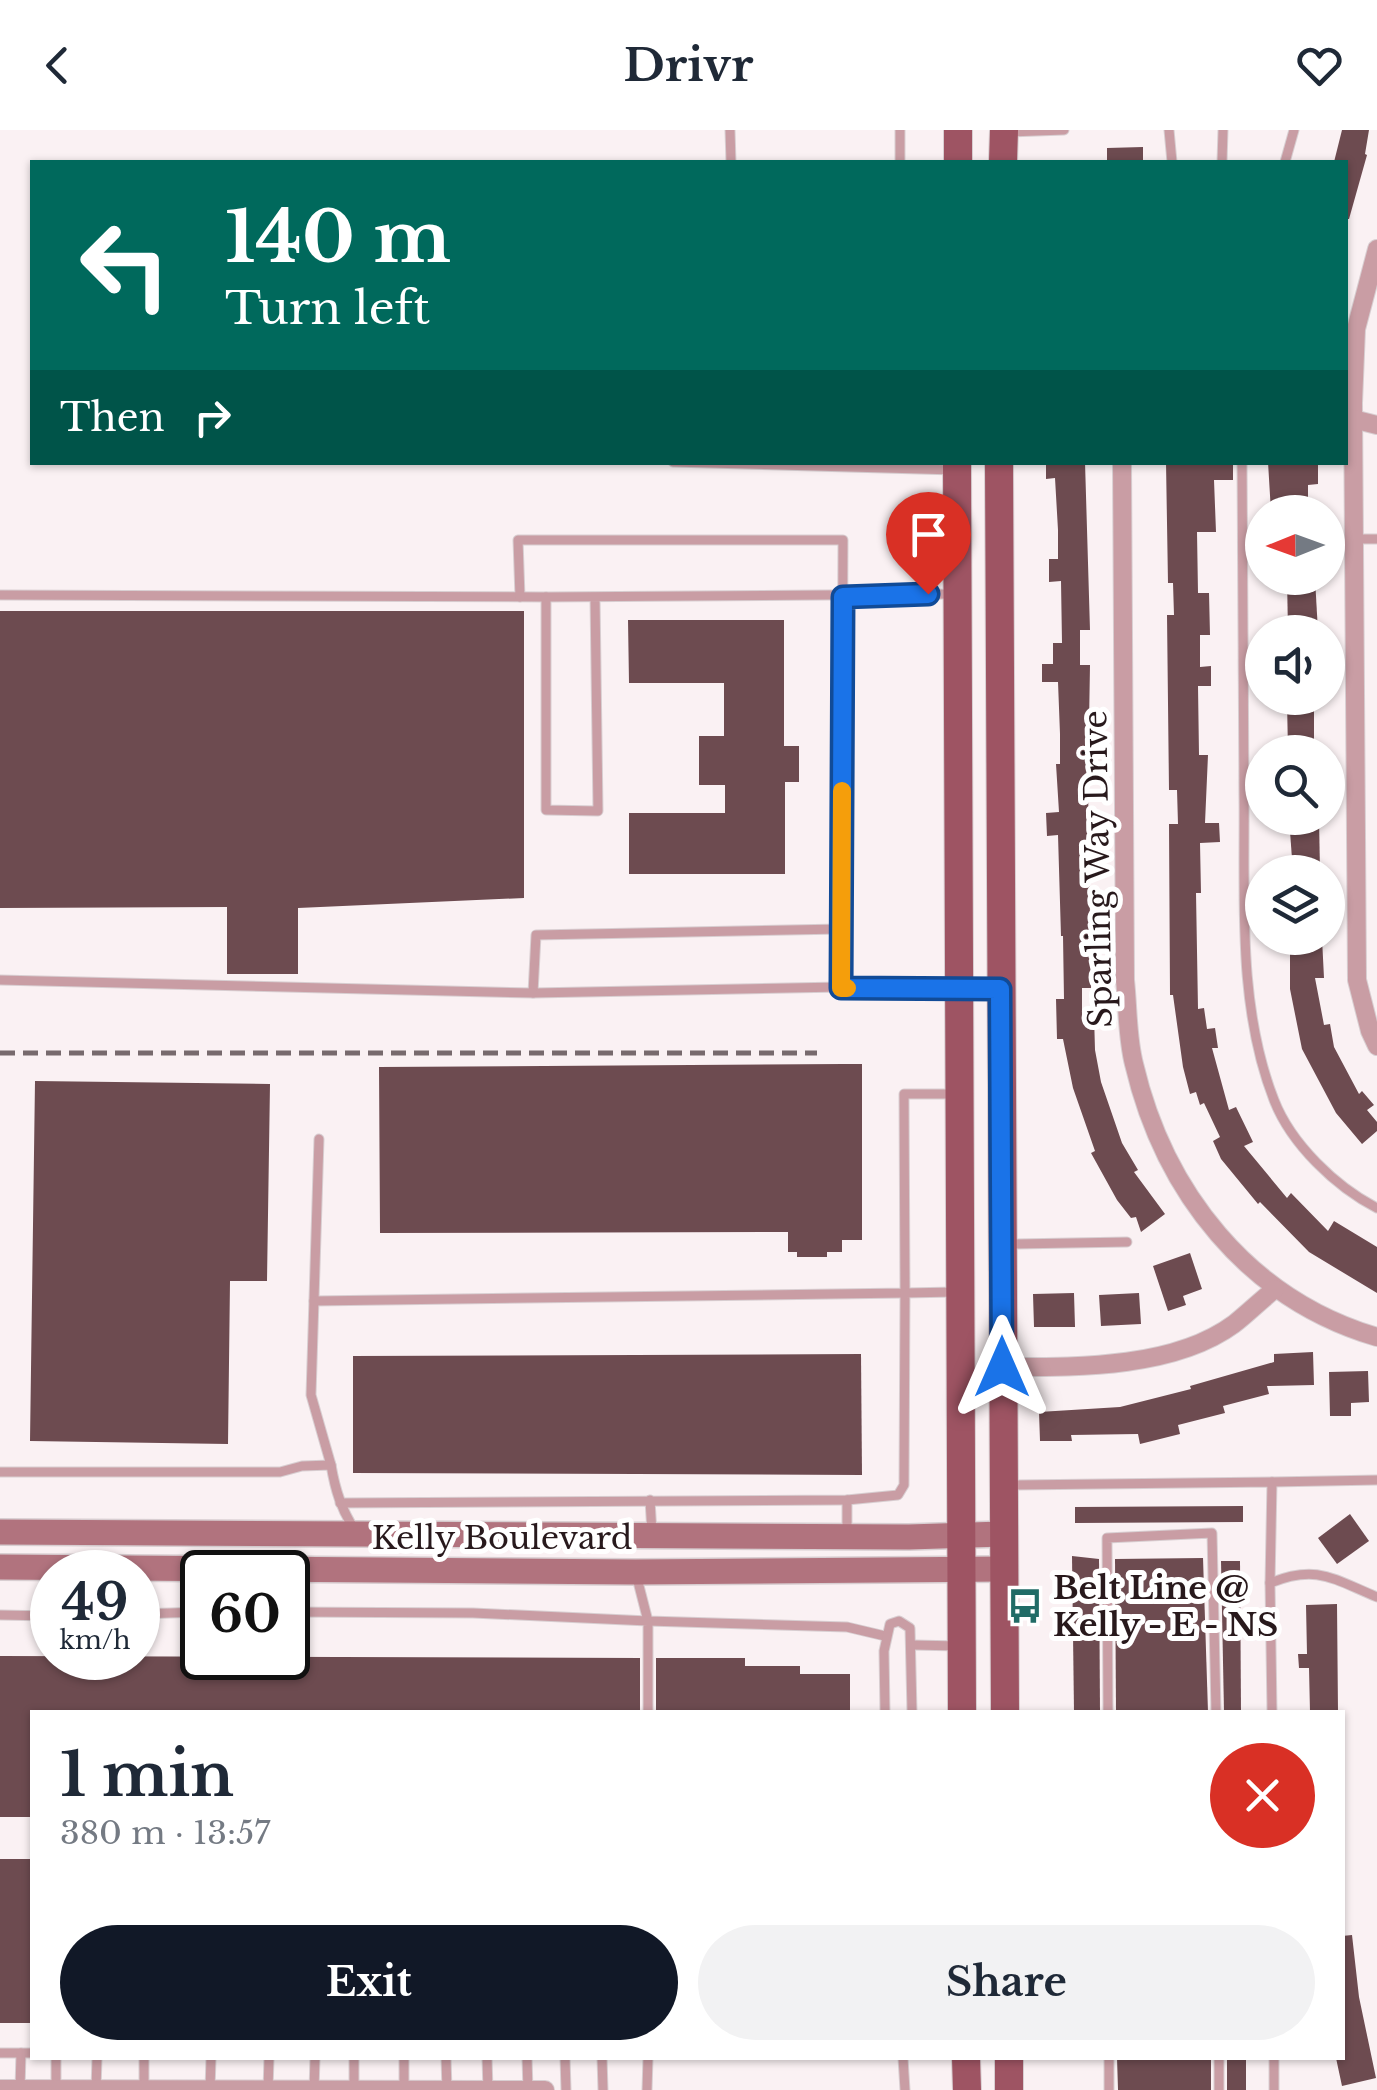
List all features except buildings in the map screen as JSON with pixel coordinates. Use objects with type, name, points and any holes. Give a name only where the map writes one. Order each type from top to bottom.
[{"type":"main road","points":[[958,130],[958,160]]},
{"type":"main road","points":[[1004,131],[1004,160]]},
{"type":"main road","points":[[999,465],[1005,1710]]},
{"type":"main road","points":[[957,466],[962,1710]]},
{"type":"main road","points":[[957,990],[1000,989]]},
{"type":"main road","points":[[966,2060],[967,2090]]},
{"type":"main road","points":[[1008,2060],[1009,2090]]},
{"type":"street","points":[[1377,249],[1372,280],[1356,329],[1349,418],[1357,980],[1377,1046]]},
{"type":"street","points":[[1349,418],[1377,425]]},
{"type":"street","name":"Sparling Way Drive","points":[[1122,465],[1126,980],[1133,1061],[1146,1106],[1180,1183],[1216,1235],[1274,1288],[1354,1330],[1377,1337]]},
{"type":"street","points":[[1002,1367],[1084,1368],[1144,1360],[1189,1346],[1231,1326],[1274,1288]]},
{"type":"street","name":"Kelly Boulevard","points":[[0,1532],[1002,1534]]},
{"type":"street","points":[[357,1569],[358,1534]]},
{"type":"street","points":[[635,1572],[643,1536]]},
{"type":"street","name":"Kelly Boulevard","points":[[0,1567],[635,1572],[1003,1569]]},
{"type":"street","points":[[0,2089],[544,2090]]},
{"type":"lane","points":[[730,130],[730,160]]},
{"type":"lane","points":[[900,130],[900,160]]},
{"type":"lane","points":[[1004,131],[1064,130]]},
{"type":"lane","points":[[1169,130],[1172,160]]},
{"type":"lane","points":[[1222,160],[1223,130]]},
{"type":"lane","points":[[1286,160],[1294,130]]},
{"type":"lane","points":[[866,465],[957,466]]},
{"type":"lane","points":[[1242,465],[1244,894],[1256,1038],[1274,1102],[1307,1152],[1348,1192],[1377,1208]]},
{"type":"lane","points":[[1353,539],[1377,538]]},
{"type":"lane","points":[[520,597],[518,540],[843,540],[841,988]]},
{"type":"lane","points":[[0,594],[595,598],[957,594]]},
{"type":"lane","points":[[546,597],[546,810],[598,811],[595,598]]},
{"type":"lane","points":[[533,992],[536,935],[841,929]]},
{"type":"lane","points":[[0,980],[533,992],[957,990]]},
{"type":"lane","points":[[340,1503],[847,1500],[898,1495],[904,1485],[904,1094],[958,1094]]},
{"type":"lane","points":[[319,1140],[311,1395],[340,1503],[358,1534]]},
{"type":"lane","points":[[1002,1244],[1126,1242]]},
{"type":"lane","points":[[314,1301],[960,1292]]},
{"type":"lane","points":[[0,1472],[280,1472],[331,1465]]},
{"type":"lane","points":[[1002,1485],[1377,1480]]},
{"type":"lane","points":[[1272,1482],[1272,1710]]},
{"type":"lane","points":[[643,1536],[650,1500]]},
{"type":"lane","points":[[847,1500],[847,1535]]},
{"type":"lane","points":[[1108,1710],[1107,1538],[1212,1534],[1216,1710]]},
{"type":"lane","points":[[635,1572],[648,1621],[648,1710]]},
{"type":"lane","points":[[1270,1583],[1297,1572],[1323,1574],[1377,1598]]},
{"type":"lane","points":[[310,1612],[472,1613],[847,1627],[886,1636]]},
{"type":"lane","points":[[0,1615],[30,1616]]},
{"type":"lane","points":[[885,1710],[886,1636],[890,1624],[899,1622],[910,1628],[913,1645],[912,1710]]},
{"type":"lane","points":[[913,1645],[962,1646]]},
{"type":"lane","points":[[20,2089],[21,2053]]},
{"type":"lane","points":[[0,2054],[30,2053]]},
{"type":"lane","points":[[56,2060],[56,2089]]},
{"type":"lane","points":[[96,2060],[96,2089]]},
{"type":"lane","points":[[144,2060],[144,2089]]},
{"type":"lane","points":[[210,2090],[211,2060]]},
{"type":"lane","points":[[268,2090],[269,2060]]},
{"type":"lane","points":[[314,2090],[315,2060]]},
{"type":"lane","points":[[354,2060],[354,2090]]},
{"type":"lane","points":[[404,2060],[404,2090]]},
{"type":"lane","points":[[446,2060],[447,2090]]},
{"type":"lane","points":[[488,2060],[488,2090]]},
{"type":"lane","points":[[527,2060],[528,2090]]},
{"type":"lane","points":[[565,2060],[566,2090]]},
{"type":"lane","points":[[602,2060],[602,2090]]},
{"type":"lane","points":[[646,2090],[648,2060]]},
{"type":"lane","points":[[904,2060],[905,2090]]},
{"type":"lane","points":[[1109,2060],[1109,2090]]},
{"type":"lane","points":[[1218,2060],[1219,2090]]},
{"type":"lane","points":[[1274,2060],[1274,2090]]},
{"type":"railway","points":[[0,1053],[817,1053]]},
{"type":"slow traffic","points":[[842,791],[841,988],[847,988]]},
{"type":"place","name":"Belt Line @ Kelly - E - NS","points":[[1025,1606]]},
{"type":"route","points":[[928,594],[843,597],[841,988],[1000,989],[1002,1367]]}]
